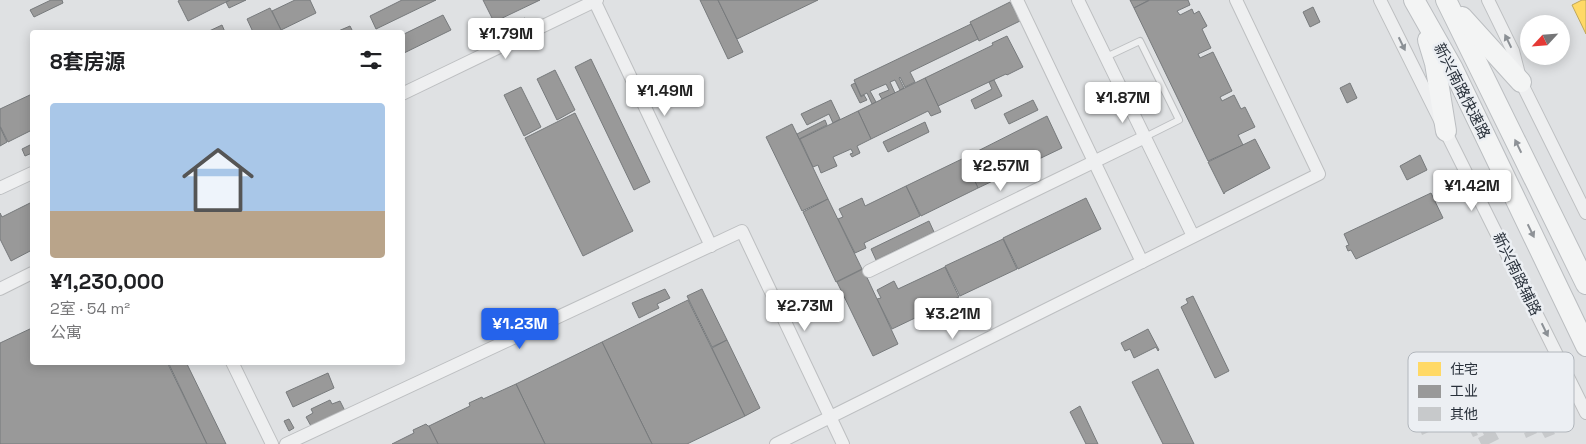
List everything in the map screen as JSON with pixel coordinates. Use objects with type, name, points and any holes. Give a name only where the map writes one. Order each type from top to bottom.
[{"type":"main road","points":[[1446,0],[1521,82]]},
{"type":"main road","name":"新兴南路快速路","points":[[1446,0],[1586,284]]},
{"type":"main road","points":[[1418,8],[1435,63],[1446,131]]},
{"type":"main road","name":"新兴南路快速路","points":[[1418,8],[1453,69],[1586,346]]},
{"type":"street","points":[[405,93],[595,0],[711,246]]},
{"type":"street","points":[[1017,0],[1142,262]]},
{"type":"street","points":[[1078,0],[1193,236]]},
{"type":"street","points":[[776,444],[1319,174],[1236,0]]},
{"type":"street","name":"新兴南路辅路","points":[[1380,0],[1556,352]]},
{"type":"street","points":[[1488,0],[1513,51],[1521,82],[1586,213]]},
{"type":"street","points":[[869,271],[1145,138]]},
{"type":"street","points":[[0,188],[30,173]]},
{"type":"street","points":[[286,444],[742,231],[843,444]]},
{"type":"street","points":[[0,289],[30,275]]},
{"type":"street","points":[[233,365],[272,444]]},
{"type":"street","name":"新兴南路辅路","points":[[1574,389],[1586,413]]},
{"type":"lane","points":[[1106,57],[1140,40],[1179,120],[1145,138]]},
{"type":"building: 住宅","points":[[1586,0],[1586,34],[1572,5]]},
{"type":"building: 工业","points":[[51,0],[62,0],[63,3],[34,17],[30,10]]},
{"type":"building: 工业","points":[[230,0],[188,21],[178,1]]},
{"type":"building: 工业","points":[[246,0],[229,8],[226,2]]},
{"type":"building: 工业","points":[[295,0],[310,0],[316,13],[281,30],[272,11]]},
{"type":"building: 工业","points":[[402,0],[436,0],[376,29],[370,16]]},
{"type":"building: 工业","points":[[483,0],[540,0],[494,22]]},
{"type":"building: 工业","points":[[700,0],[718,0],[743,52],[728,59]]},
{"type":"building: 工业","points":[[718,0],[818,0],[737,39]]},
{"type":"building: 工业","points":[[1130,0],[1149,0],[1134,8]]},
{"type":"building: 工业","points":[[1150,0],[1188,0],[1190,5],[1177,11],[1180,15],[1192,9],[1194,14],[1199,11],[1207,26],[1202,29],[1211,48],[1198,54],[1200,58],[1213,52],[1232,91],[1220,97],[1222,101],[1234,95],[1241,109],[1245,107],[1255,127],[1238,135],[1243,145],[1208,161],[1134,8]]},
{"type":"building: 工业","points":[[1010,2],[1020,21],[979,41],[970,22]]},
{"type":"building: 工业","points":[[1313,7],[1320,22],[1310,27],[1303,12]]},
{"type":"building: 工业","points":[[270,8],[281,30],[252,30],[247,19]]},
{"type":"building: 工业","points":[[443,15],[451,30],[405,53],[405,34]]},
{"type":"building: 工业","points":[[525,18],[529,27],[483,50],[479,41]]},
{"type":"building: 工业","points":[[971,24],[978,39],[910,72],[915,82],[905,87],[900,77],[904,88],[900,90],[895,80],[890,82],[895,93],[882,99],[879,94],[889,90],[886,84],[870,91],[876,102],[872,104],[867,93],[861,96],[854,80]]},
{"type":"building: 工业","points":[[222,25],[224,30],[211,30]]},
{"type":"building: 工业","points":[[350,26],[352,30],[341,30]]},
{"type":"building: 工业","points":[[1007,36],[1023,67],[938,106],[925,78],[993,45],[992,43]]},
{"type":"building: 工业","points":[[591,59],[650,182],[634,190],[575,67]]},
{"type":"building: 工业","points":[[555,70],[575,110],[557,120],[537,79]]},
{"type":"building: 工业","points":[[925,78],[941,112],[931,116],[928,111],[871,139],[858,111]]},
{"type":"building: 工业","points":[[994,80],[1002,96],[975,109],[971,100],[992,89],[989,82]]},
{"type":"building: 工业","points":[[855,83],[861,97],[864,95],[867,100],[860,103],[851,85]]},
{"type":"building: 工业","points":[[1350,83],[1357,98],[1347,103],[1340,88]]},
{"type":"building: 工业","points":[[521,87],[541,127],[524,136],[504,95]]},
{"type":"building: 工业","points":[[30,95],[30,131],[8,142],[0,126],[0,109]]},
{"type":"building: 工业","points":[[831,100],[840,119],[833,123],[829,114],[807,125],[801,114]]},
{"type":"building: 工业","points":[[1033,100],[1038,110],[1009,124],[1004,114]]},
{"type":"building: 工业","points":[[858,111],[871,139],[857,146],[860,153],[852,157],[850,154],[853,153],[851,149],[833,157],[837,166],[821,173],[818,165],[813,167],[800,139]]},
{"type":"building: 工业","points":[[575,113],[633,231],[583,256],[525,138]]},
{"type":"building: 工业","points":[[1047,116],[1062,148],[978,188],[964,158]]},
{"type":"building: 工业","points":[[825,120],[827,125],[799,139],[797,134]]},
{"type":"building: 工业","points":[[925,122],[929,132],[888,152],[883,142]]},
{"type":"building: 工业","points":[[792,124],[828,199],[802,211],[766,137]]},
{"type":"building: 工业","points":[[0,127],[7,142],[0,146]]},
{"type":"building: 工业","points":[[1255,139],[1270,168],[1224,194],[1208,162]]},
{"type":"building: 工业","points":[[30,145],[30,154],[25,156],[22,149]]},
{"type":"building: 工业","points":[[1420,155],[1427,170],[1407,180],[1400,166]]},
{"type":"building: 工业","points":[[964,158],[978,188],[921,216],[906,186]]},
{"type":"building: 工业","points":[[906,186],[920,216],[864,243],[866,248],[855,253],[838,219],[843,217],[839,209],[862,198],[865,206]]},
{"type":"building: 工业","points":[[1431,193],[1443,218],[1356,259],[1351,250],[1348,251],[1346,246],[1349,245],[1344,234]]},
{"type":"building: 工业","points":[[1086,198],[1101,229],[1018,269],[1003,238]]},
{"type":"building: 工业","points":[[828,199],[862,269],[836,282],[803,212]]},
{"type":"building: 工业","points":[[30,203],[30,251],[11,261],[0,239],[0,213],[2,217]]},
{"type":"building: 工业","points":[[929,221],[934,232],[876,260],[871,249]]},
{"type":"building: 工业","points":[[1003,239],[1017,269],[960,296],[945,266]]},
{"type":"building: 工业","points":[[945,267],[959,297],[892,329],[877,299],[881,298],[877,290],[894,281],[898,289]]},
{"type":"building: 工业","points":[[863,269],[898,344],[873,356],[837,282]]},
{"type":"building: 工业","points":[[665,289],[670,298],[657,304],[659,308],[639,318],[632,303]]},
{"type":"building: 工业","points":[[702,289],[727,340],[712,347],[687,296]]},
{"type":"building: 工业","points":[[1193,296],[1229,371],[1215,378],[1181,307],[1188,303],[1186,299]]},
{"type":"building: 工业","points":[[688,300],[745,416],[687,444],[652,444],[602,342]]},
{"type":"building: 工业","points":[[30,329],[30,365],[168,365],[207,444],[0,444],[0,343]]},
{"type":"building: 工业","points":[[1148,329],[1159,350],[1156,347],[1134,358],[1130,349],[1125,351],[1121,343]]},
{"type":"building: 工业","points":[[727,340],[760,408],[745,416],[712,348]]},
{"type":"building: 工业","points":[[602,342],[652,444],[545,444],[516,384]]},
{"type":"building: 工业","points":[[169,365],[187,365],[226,444],[207,444]]},
{"type":"building: 工业","points":[[1158,369],[1194,444],[1163,444],[1132,382]]},
{"type":"building: 工业","points":[[328,373],[334,388],[293,407],[286,392]]},
{"type":"building: 工业","points":[[516,384],[545,444],[438,444],[429,426],[470,406],[469,403],[482,397],[483,399]]},
{"type":"building: 工业","points":[[330,400],[332,404],[340,401],[345,411],[311,426],[306,417],[313,413],[311,409]]},
{"type":"building: 工业","points":[[1080,406],[1098,444],[1086,444],[1070,412]]},
{"type":"building: 工业","points":[[289,419],[294,428],[289,431],[284,421]]},
{"type":"building: 工业","points":[[426,424],[429,426],[438,444],[392,444],[414,433],[413,430]]},
{"type":"building: 其他","points":[[1470,432],[1477,432],[1478,435],[1473,437]]},
{"type":"building: 其他","points":[[1482,432],[1495,432],[1499,439],[1489,444],[1481,444],[1478,438],[1484,435]]},
{"type":"building: 其他","points":[[1537,432],[1537,433],[1526,438],[1524,433]]},
{"type":"building: 其他","points":[[1542,432],[1554,432],[1555,434],[1545,438]]}]
